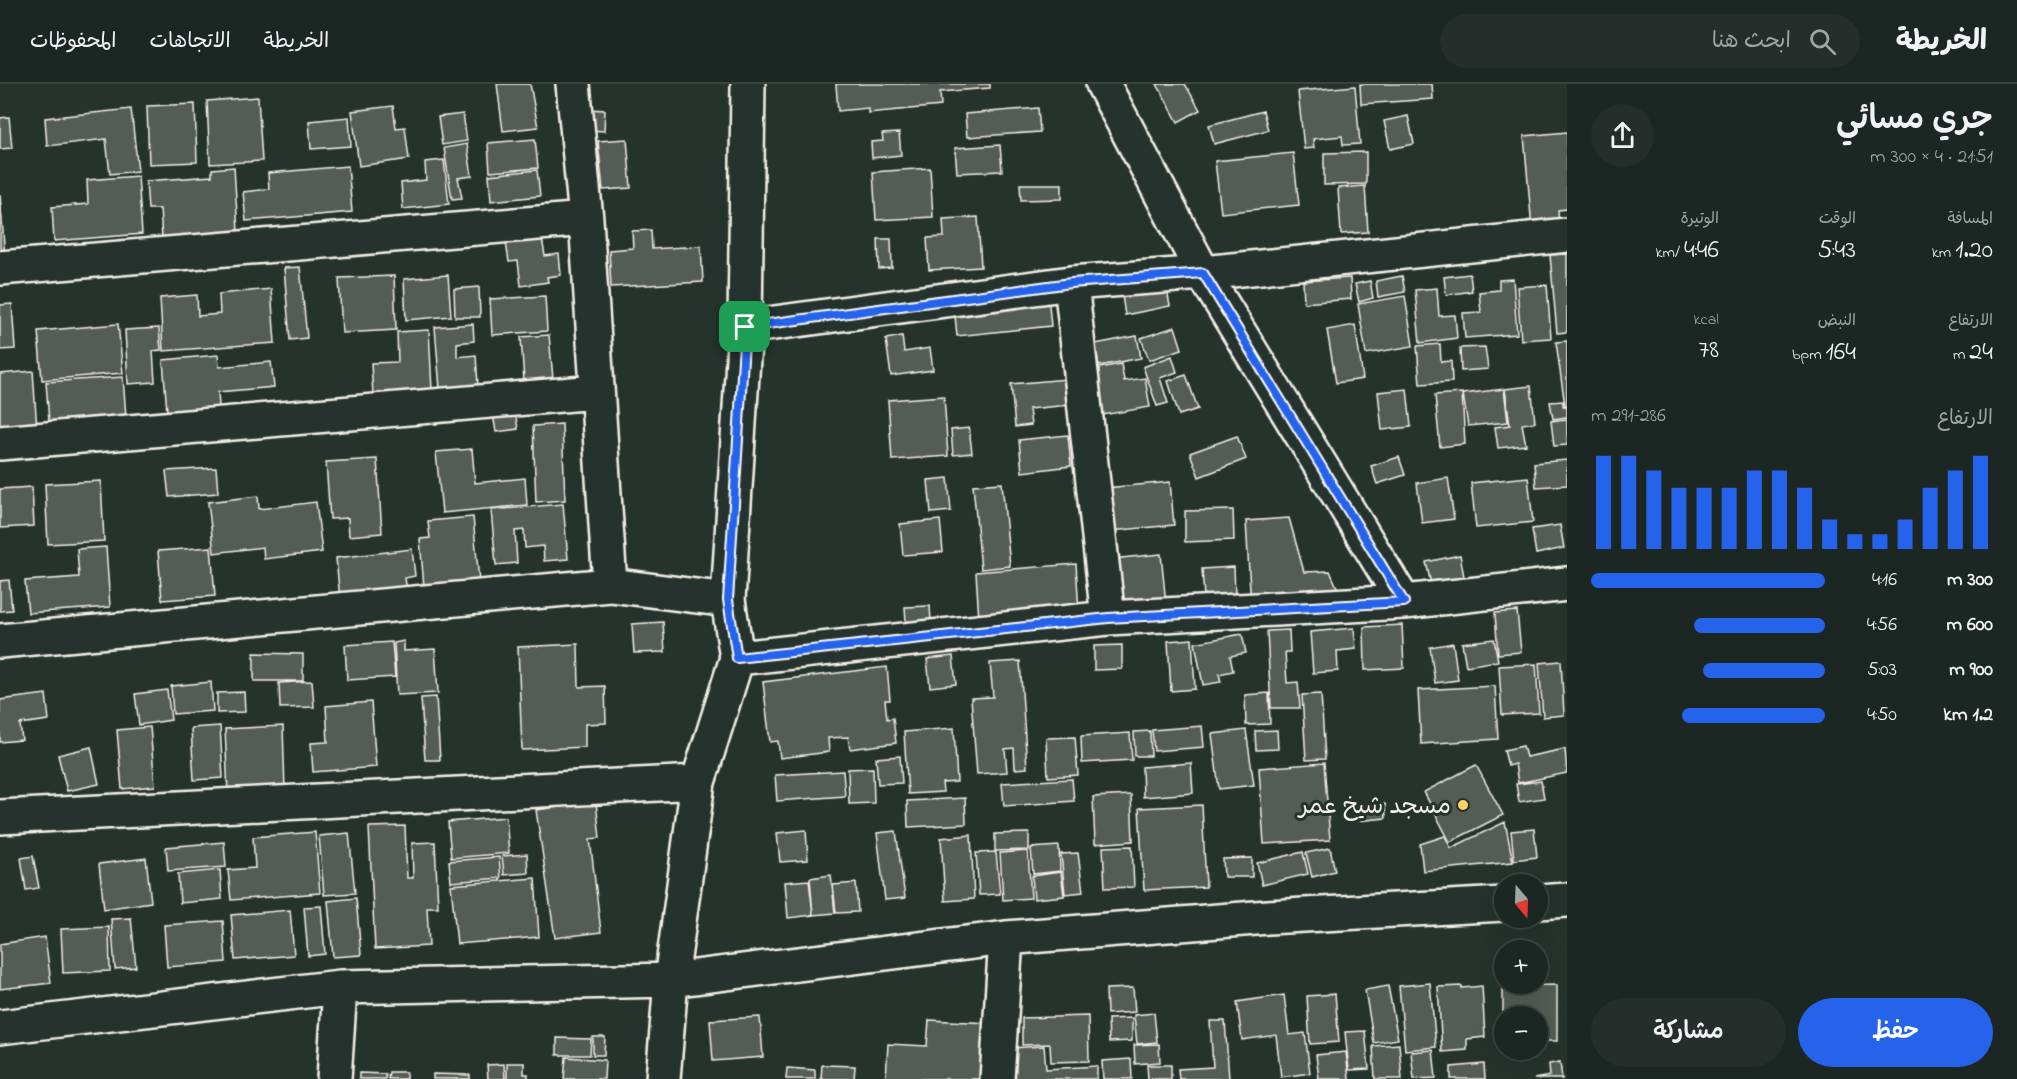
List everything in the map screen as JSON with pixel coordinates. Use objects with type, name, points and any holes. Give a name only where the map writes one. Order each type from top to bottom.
[{"type":"street","points":[[573,84],[586,219],[610,585]]},
{"type":"street","points":[[663,1079],[671,980],[698,782],[737,658],[728,600],[745,327],[748,84]]},
{"type":"street","points":[[1103,84],[1203,273],[1404,602]]},
{"type":"street","points":[[0,268],[586,219]]},
{"type":"street","points":[[745,327],[1071,283],[1203,273],[1567,235]]},
{"type":"street","points":[[1071,283],[1108,618]]},
{"type":"street","points":[[0,443],[596,392]]},
{"type":"street","points":[[737,658],[1108,618],[1404,602],[1567,584]]},
{"type":"street","points":[[0,641],[610,585],[728,600]]},
{"type":"street","points":[[0,817],[698,782]]},
{"type":"street","points":[[1548,901],[1567,900]]},
{"type":"street","points":[[0,1027],[340,987],[671,980],[1006,938],[1268,916],[1494,905]]},
{"type":"street","points":[[998,1079],[1006,938]]},
{"type":"street","points":[[334,1079],[340,987]]},
{"type":"building","points":[[497,84],[530,84],[538,127],[503,131]]},
{"type":"building","points":[[836,84],[990,84],[990,88],[940,92],[941,106],[868,113],[868,108],[838,111]]},
{"type":"building","points":[[1157,84],[1185,84],[1200,110],[1178,122]]},
{"type":"building","points":[[1360,84],[1432,84],[1433,99],[1361,104]]},
{"type":"building","points":[[1355,86],[1360,144],[1343,145],[1342,136],[1313,139],[1314,148],[1304,149],[1298,91]]},
{"type":"building","points":[[258,97],[262,161],[210,164],[207,101]]},
{"type":"building","points":[[195,104],[197,162],[149,164],[147,106]]},
{"type":"building","points":[[393,106],[396,128],[405,127],[409,159],[359,166],[352,111]]},
{"type":"building","points":[[1038,108],[1040,132],[967,137],[965,114]]},
{"type":"building","points":[[131,109],[138,171],[110,174],[106,139],[47,146],[45,118]]},
{"type":"building","points":[[589,109],[605,110],[604,131],[589,130]]},
{"type":"building","points":[[1263,111],[1268,130],[1214,144],[1209,125]]},
{"type":"building","points":[[463,114],[467,141],[442,145],[438,117]]},
{"type":"building","points":[[1408,116],[1414,144],[1390,149],[1384,121]]},
{"type":"building","points":[[9,117],[12,148],[0,149],[0,118]]},
{"type":"building","points":[[349,117],[351,146],[311,149],[309,121]]},
{"type":"building","points":[[1567,132],[1567,209],[1558,210],[1559,225],[1532,228],[1524,136]]},
{"type":"building","points":[[899,133],[901,155],[872,158],[871,142],[883,141],[882,134]]},
{"type":"building","points":[[535,139],[538,168],[490,172],[488,143]]},
{"type":"building","points":[[627,139],[631,188],[603,190],[598,141]]},
{"type":"building","points":[[467,144],[472,176],[458,178],[462,198],[452,199],[444,148]]},
{"type":"building","points":[[1000,145],[1002,171],[957,173],[955,148]]},
{"type":"building","points":[[1366,152],[1366,184],[1324,185],[1324,153]]},
{"type":"building","points":[[1293,153],[1299,205],[1221,213],[1215,161]]},
{"type":"building","points":[[444,160],[449,204],[403,209],[401,183],[426,180],[425,162]]},
{"type":"building","points":[[348,166],[352,212],[246,221],[243,192],[269,189],[268,173]]},
{"type":"building","points":[[234,167],[238,232],[162,238],[160,209],[148,209],[146,181],[212,176],[212,169]]},
{"type":"building","points":[[930,168],[933,217],[876,220],[873,172]]},
{"type":"building","points":[[537,170],[540,196],[491,201],[489,175]]},
{"type":"building","points":[[138,176],[142,234],[54,241],[52,207],[88,204],[87,180]]},
{"type":"building","points":[[1020,184],[1062,184],[1062,199],[1021,200]]},
{"type":"building","points":[[1365,186],[1368,232],[1341,234],[1338,188]]},
{"type":"building","points":[[0,195],[5,258],[0,258]]},
{"type":"building","points":[[978,217],[981,267],[929,270],[927,238],[944,237],[943,219]]},
{"type":"building","points":[[651,230],[652,249],[701,246],[703,282],[611,287],[609,250],[633,248],[632,231]]},
{"type":"building","points":[[542,238],[545,256],[559,254],[561,275],[547,277],[548,282],[521,286],[518,261],[509,262],[506,242]]},
{"type":"building","points":[[878,239],[891,239],[892,268],[879,269]]},
{"type":"building","points":[[1567,254],[1567,332],[1557,333],[1550,255]]},
{"type":"building","points":[[300,267],[307,338],[290,340],[284,268]]},
{"type":"building","points":[[1470,274],[1472,291],[1446,295],[1444,277]]},
{"type":"building","points":[[448,275],[451,316],[406,320],[404,279]]},
{"type":"building","points":[[394,276],[396,330],[342,333],[339,278]]},
{"type":"building","points":[[1402,276],[1405,292],[1378,297],[1376,281]]},
{"type":"building","points":[[1350,278],[1351,299],[1304,303],[1303,281]]},
{"type":"building","points":[[1513,279],[1517,334],[1465,338],[1463,313],[1481,312],[1479,292],[1499,290],[1499,280]]},
{"type":"building","points":[[1370,281],[1373,298],[1359,302],[1355,284]]},
{"type":"building","points":[[1166,285],[1170,306],[1125,315],[1122,295]]},
{"type":"building","points":[[1547,285],[1551,338],[1521,340],[1517,287]]},
{"type":"building","points":[[479,287],[480,317],[455,317],[454,289]]},
{"type":"building","points":[[1437,288],[1439,316],[1455,315],[1457,338],[1420,343],[1415,290]]},
{"type":"building","points":[[271,289],[275,343],[163,351],[160,298],[197,295],[198,316],[220,314],[219,294]]},
{"type":"building","points":[[1048,295],[1051,326],[957,336],[954,305]]},
{"type":"building","points":[[545,296],[547,331],[492,335],[490,299]]},
{"type":"building","points":[[1405,296],[1413,346],[1366,354],[1358,304]]},
{"type":"building","points":[[12,304],[15,349],[0,350],[0,305]]},
{"type":"building","points":[[118,324],[123,373],[42,380],[38,331]]},
{"type":"building","points":[[473,324],[474,341],[457,343],[457,357],[476,355],[478,386],[440,389],[435,327]]},
{"type":"building","points":[[1355,325],[1363,379],[1336,383],[1327,330]]},
{"type":"building","points":[[1175,327],[1182,349],[1149,360],[1141,338]]},
{"type":"building","points":[[159,328],[161,350],[153,351],[155,382],[128,384],[125,330]]},
{"type":"building","points":[[429,330],[432,391],[373,395],[371,363],[398,362],[397,332]]},
{"type":"building","points":[[549,335],[553,379],[524,381],[521,337]]},
{"type":"building","points":[[902,336],[904,352],[930,348],[933,370],[891,376],[886,339]]},
{"type":"building","points":[[1137,336],[1141,358],[1099,366],[1095,344]]},
{"type":"building","points":[[1567,341],[1567,405],[1565,406],[1556,342]]},
{"type":"building","points":[[1440,344],[1441,362],[1451,361],[1452,382],[1420,384],[1417,346]]},
{"type":"building","points":[[1485,347],[1488,369],[1461,371],[1460,348]]},
{"type":"building","points":[[218,355],[219,367],[271,362],[274,387],[218,392],[219,407],[167,412],[163,360]]},
{"type":"building","points":[[1172,356],[1177,372],[1160,378],[1168,403],[1157,406],[1143,367]]},
{"type":"building","points":[[1121,364],[1124,381],[1145,378],[1150,407],[1103,415],[1094,369]]},
{"type":"building","points":[[33,371],[37,431],[0,435],[0,374]]},
{"type":"building","points":[[1186,375],[1198,409],[1179,415],[1168,381]]},
{"type":"building","points":[[123,377],[126,417],[49,422],[46,382]]},
{"type":"building","points":[[1067,379],[1069,405],[1029,409],[1031,425],[1015,427],[1011,384]]},
{"type":"building","points":[[1531,386],[1535,422],[1522,424],[1526,445],[1498,448],[1495,427],[1510,425],[1505,389]]},
{"type":"building","points":[[1407,389],[1411,427],[1382,430],[1378,392]]},
{"type":"building","points":[[1504,389],[1508,422],[1468,426],[1463,394]]},
{"type":"building","points":[[1462,393],[1465,444],[1440,447],[1435,395]]},
{"type":"building","points":[[944,396],[948,456],[892,460],[888,400]]},
{"type":"building","points":[[1563,401],[1563,406],[1567,406],[1567,417],[1553,419],[1550,402]]},
{"type":"building","points":[[514,405],[518,429],[496,432],[492,408]]},
{"type":"building","points":[[1567,419],[1567,445],[1554,446],[1551,421]]},
{"type":"building","points":[[562,424],[565,500],[536,502],[533,426]]},
{"type":"building","points":[[969,428],[972,453],[953,455],[951,430]]},
{"type":"building","points":[[1068,435],[1071,466],[1022,472],[1019,440]]},
{"type":"building","points":[[1237,436],[1246,459],[1199,477],[1190,453]]},
{"type":"building","points":[[472,449],[475,483],[525,478],[527,505],[442,513],[436,452]]},
{"type":"building","points":[[1399,457],[1405,475],[1377,484],[1371,466]]},
{"type":"building","points":[[377,459],[382,533],[349,536],[348,518],[330,519],[326,462]]},
{"type":"building","points":[[1567,460],[1567,485],[1536,487],[1534,463]]},
{"type":"building","points":[[216,468],[218,493],[169,497],[166,471]]},
{"type":"building","points":[[1528,477],[1533,522],[1476,528],[1471,483]]},
{"type":"building","points":[[948,478],[951,511],[931,513],[928,480]]},
{"type":"building","points":[[1448,478],[1454,519],[1422,523],[1417,483]]},
{"type":"building","points":[[101,481],[104,541],[48,544],[45,484]]},
{"type":"building","points":[[1170,482],[1174,525],[1110,531],[1105,488]]},
{"type":"building","points":[[1002,483],[1010,566],[981,569],[973,485]]},
{"type":"building","points":[[32,487],[34,526],[0,528],[0,489]]},
{"type":"building","points":[[258,496],[259,509],[316,502],[322,552],[264,559],[263,547],[214,553],[208,502]]},
{"type":"building","points":[[563,504],[568,559],[544,561],[543,546],[525,548],[524,530],[515,531],[517,563],[496,565],[491,510]]},
{"type":"building","points":[[1233,510],[1234,540],[1185,542],[1185,511]]},
{"type":"building","points":[[473,517],[479,581],[424,587],[420,539],[430,538],[428,521]]},
{"type":"building","points":[[1289,518],[1304,572],[1330,571],[1343,601],[1251,607],[1246,521]]},
{"type":"building","points":[[940,520],[943,552],[903,555],[900,524]]},
{"type":"building","points":[[1560,525],[1564,548],[1536,554],[1532,529]]},
{"type":"building","points":[[106,547],[110,607],[28,613],[25,581],[79,577],[77,549]]},
{"type":"building","points":[[211,547],[215,596],[162,600],[158,551]]},
{"type":"building","points":[[412,549],[415,576],[405,578],[407,591],[340,599],[336,558]]},
{"type":"building","points":[[1161,554],[1166,604],[1116,609],[1111,559]]},
{"type":"building","points":[[1460,555],[1464,577],[1431,584],[1426,562]]},
{"type":"building","points":[[1076,564],[1079,612],[979,620],[976,572]]},
{"type":"building","points":[[1234,567],[1235,595],[1204,597],[1202,569]]},
{"type":"building","points":[[9,580],[12,610],[0,611],[0,581]]},
{"type":"building","points":[[930,606],[931,622],[906,622],[905,607]]},
{"type":"building","points":[[1517,611],[1521,652],[1498,654],[1495,613]]},
{"type":"building","points":[[663,622],[665,652],[634,653],[632,624]]},
{"type":"building","points":[[1402,625],[1404,668],[1365,670],[1364,627]]},
{"type":"building","points":[[1354,628],[1356,649],[1337,651],[1338,671],[1313,673],[1310,632]]},
{"type":"building","points":[[1289,630],[1290,652],[1285,652],[1287,683],[1298,682],[1300,708],[1271,708],[1267,631]]},
{"type":"building","points":[[1242,634],[1246,653],[1230,656],[1233,671],[1219,674],[1221,682],[1203,685],[1195,643]]},
{"type":"building","points":[[1192,639],[1195,689],[1171,691],[1168,641]]},
{"type":"building","points":[[1494,639],[1498,661],[1466,666],[1462,643]]},
{"type":"building","points":[[404,641],[404,651],[435,649],[438,693],[397,695],[394,643]]},
{"type":"building","points":[[392,642],[395,677],[347,680],[345,645]]},
{"type":"building","points":[[1453,643],[1458,680],[1435,683],[1430,647]]},
{"type":"building","points":[[578,644],[579,687],[605,686],[606,723],[585,724],[585,747],[522,750],[518,647]]},
{"type":"building","points":[[1122,645],[1122,669],[1094,670],[1094,646]]},
{"type":"building","points":[[254,653],[303,654],[303,681],[254,681]]},
{"type":"building","points":[[953,656],[956,684],[930,687],[927,659]]},
{"type":"building","points":[[1020,661],[1027,768],[1015,769],[1014,748],[1005,749],[1007,772],[977,774],[971,698],[993,697],[990,663]]},
{"type":"building","points":[[1561,661],[1564,715],[1543,717],[1539,663]]},
{"type":"building","points":[[1536,664],[1539,713],[1502,715],[1499,666]]},
{"type":"building","points":[[887,667],[890,700],[885,700],[887,719],[893,718],[896,743],[850,749],[848,737],[828,738],[829,752],[780,758],[778,741],[770,742],[763,682]]},
{"type":"building","points":[[312,681],[314,707],[280,708],[279,683]]},
{"type":"building","points":[[211,682],[213,711],[173,714],[171,686]]},
{"type":"building","points":[[1495,686],[1498,739],[1421,744],[1418,690]]},
{"type":"building","points":[[167,690],[171,720],[139,725],[135,694]]},
{"type":"building","points":[[244,692],[245,712],[217,713],[217,693]]},
{"type":"building","points":[[1269,693],[1270,724],[1246,725],[1245,695]]},
{"type":"building","points":[[46,694],[49,720],[20,724],[22,740],[0,742],[0,700]]},
{"type":"building","points":[[1321,694],[1325,759],[1306,760],[1302,695]]},
{"type":"building","points":[[436,697],[440,760],[425,760],[421,698]]},
{"type":"building","points":[[371,702],[376,767],[313,772],[311,743],[328,742],[326,706]]},
{"type":"building","points":[[220,726],[223,778],[194,780],[191,728]]},
{"type":"building","points":[[283,726],[285,791],[228,793],[225,729]]},
{"type":"building","points":[[1202,726],[1204,747],[1154,751],[1152,730]]},
{"type":"building","points":[[150,727],[155,786],[122,789],[117,730]]},
{"type":"building","points":[[954,728],[957,782],[942,783],[943,792],[908,794],[904,732]]},
{"type":"building","points":[[1246,730],[1254,785],[1219,789],[1212,734]]},
{"type":"building","points":[[1277,730],[1278,749],[1256,750],[1255,731]]},
{"type":"building","points":[[1150,731],[1151,756],[1135,756],[1134,732]]},
{"type":"building","points":[[1130,733],[1132,760],[1082,763],[1081,736]]},
{"type":"building","points":[[1075,737],[1078,775],[1048,777],[1046,738]]},
{"type":"building","points":[[1523,746],[1526,757],[1565,749],[1567,773],[1518,783],[1515,764],[1508,766],[1504,750]]},
{"type":"building","points":[[91,747],[99,784],[67,791],[58,755]]},
{"type":"building","points":[[900,756],[902,783],[878,784],[876,758]]},
{"type":"building","points":[[1191,763],[1193,793],[1143,797],[1142,767]]},
{"type":"building","points":[[1324,763],[1330,840],[1264,844],[1259,768]]},
{"type":"building","points":[[1476,765],[1503,815],[1450,842],[1424,792]]},
{"type":"building","points":[[873,768],[874,803],[849,804],[848,769]]},
{"type":"building","points":[[843,771],[845,796],[777,801],[775,775]]},
{"type":"building","points":[[1072,779],[1074,801],[1004,806],[1002,783]]},
{"type":"building","points":[[1541,781],[1544,798],[1519,802],[1516,784]]},
{"type":"building","points":[[1131,795],[1133,841],[1095,844],[1093,797]]},
{"type":"building","points":[[965,798],[966,824],[908,827],[907,801]]},
{"type":"building","points":[[596,802],[600,838],[590,839],[601,932],[555,938],[536,810]]},
{"type":"building","points":[[1385,804],[1386,818],[1357,821],[1355,807]]},
{"type":"building","points":[[1202,805],[1206,887],[1144,890],[1139,808]]},
{"type":"building","points":[[506,817],[509,853],[451,858],[448,822]]},
{"type":"building","points":[[1505,822],[1513,862],[1423,871],[1420,844],[1445,836],[1451,848]]},
{"type":"building","points":[[405,826],[407,878],[413,878],[412,843],[435,842],[438,907],[427,907],[429,946],[375,949],[369,827]]},
{"type":"building","points":[[1534,829],[1537,857],[1514,860],[1511,831]]},
{"type":"building","points":[[806,830],[808,860],[780,862],[777,833]]},
{"type":"building","points":[[896,831],[905,898],[885,900],[877,833]]},
{"type":"building","points":[[315,832],[320,893],[231,900],[228,870],[255,868],[253,837]]},
{"type":"building","points":[[349,833],[355,893],[324,895],[319,836]]},
{"type":"building","points":[[1029,833],[1029,850],[995,851],[995,834]]},
{"type":"building","points":[[971,835],[974,899],[945,901],[941,838]]},
{"type":"building","points":[[224,842],[226,867],[168,871],[166,847]]},
{"type":"building","points":[[1059,846],[1060,871],[1033,874],[1031,848]]},
{"type":"building","points":[[1132,846],[1134,887],[1105,888],[1103,847]]},
{"type":"building","points":[[1330,848],[1335,871],[1312,877],[1306,853]]},
{"type":"building","points":[[1028,851],[1031,898],[1003,900],[1000,853]]},
{"type":"building","points":[[996,852],[1000,894],[979,895],[976,853]]},
{"type":"building","points":[[1303,852],[1308,874],[1262,885],[1257,863]]},
{"type":"building","points":[[1078,853],[1083,892],[1065,894],[1061,854]]},
{"type":"building","points":[[527,854],[528,873],[504,875],[502,856]]},
{"type":"building","points":[[33,856],[39,888],[26,890],[21,858]]},
{"type":"building","points":[[499,857],[501,878],[451,882],[449,861]]},
{"type":"building","points":[[146,858],[151,902],[104,909],[99,864]]},
{"type":"building","points":[[1252,858],[1252,877],[1224,877],[1223,859]]},
{"type":"building","points":[[220,870],[222,899],[180,903],[178,874]]},
{"type":"building","points":[[1061,872],[1064,896],[1034,899],[1032,876]]},
{"type":"building","points":[[831,875],[835,913],[813,915],[810,878]]},
{"type":"building","points":[[535,878],[539,937],[457,944],[451,885]]},
{"type":"building","points":[[809,880],[813,915],[788,918],[785,882]]},
{"type":"building","points":[[856,883],[858,912],[836,913],[833,885]]},
{"type":"building","points":[[356,898],[361,955],[333,957],[328,901]]},
{"type":"building","points":[[321,906],[325,954],[308,956],[304,907]]},
{"type":"building","points":[[290,910],[294,955],[235,960],[231,915]]},
{"type":"building","points":[[131,918],[136,967],[115,969],[111,919]]},
{"type":"building","points":[[223,921],[226,962],[167,967],[164,925]]},
{"type":"building","points":[[109,927],[110,971],[63,973],[61,929]]},
{"type":"building","points":[[45,937],[51,983],[0,989],[0,944]]},
{"type":"building","points":[[1430,983],[1436,1047],[1405,1050],[1399,986]]},
{"type":"building","points":[[1548,985],[1557,985],[1557,1041],[1548,1041],[1548,1006],[1503,1006],[1503,994],[1548,994]]},
{"type":"building","points":[[1388,986],[1398,1039],[1374,1043],[1365,990]]},
{"type":"building","points":[[1462,986],[1462,988],[1482,986],[1485,1037],[1467,1039],[1467,1050],[1442,1052],[1438,987]]},
{"type":"building","points":[[1133,988],[1135,1012],[1107,1014],[1106,989]]},
{"type":"building","points":[[1335,994],[1339,1042],[1310,1044],[1307,996]]},
{"type":"building","points":[[1284,995],[1289,1035],[1305,1033],[1310,1073],[1281,1077],[1276,1035],[1242,1040],[1237,1002]]},
{"type":"building","points":[[1154,1013],[1157,1042],[1137,1044],[1134,1015]]},
{"type":"building","points":[[1088,1016],[1089,1061],[1051,1062],[1050,1044],[1022,1045],[1022,1018]]},
{"type":"building","points":[[760,1017],[763,1057],[713,1061],[710,1020]]},
{"type":"building","points":[[1132,1018],[1132,1041],[1109,1042],[1108,1019]]},
{"type":"building","points":[[929,1020],[989,1023],[986,1079],[886,1079],[888,1044],[927,1046]]},
{"type":"building","points":[[1210,1021],[1225,1021],[1229,1079],[1179,1079],[1178,1069],[1213,1067]]},
{"type":"building","points":[[1365,1031],[1369,1069],[1349,1070],[1345,1032]]},
{"type":"building","points":[[593,1037],[605,1037],[604,1055],[593,1055]]},
{"type":"building","points":[[557,1038],[591,1039],[590,1055],[557,1055]]},
{"type":"building","points":[[1159,1044],[1160,1062],[1135,1064],[1134,1045]]},
{"type":"building","points":[[1399,1044],[1402,1079],[1375,1079],[1373,1046]]},
{"type":"building","points":[[1044,1046],[1046,1069],[1097,1066],[1097,1079],[1010,1079],[1008,1048]]},
{"type":"building","points":[[1433,1050],[1436,1078],[1414,1079],[1411,1052]]},
{"type":"building","points":[[1346,1052],[1349,1079],[1319,1079],[1316,1055]]},
{"type":"building","points":[[566,1057],[605,1060],[604,1079],[564,1079]]},
{"type":"building","points":[[1131,1059],[1132,1079],[1103,1079],[1102,1061]]},
{"type":"building","points":[[1560,1062],[1562,1079],[1534,1079],[1550,1076],[1549,1064]]},
{"type":"building","points":[[507,1063],[524,1063],[524,1074],[528,1074],[528,1079],[507,1079]]},
{"type":"building","points":[[504,1064],[505,1079],[488,1079],[487,1065]]},
{"type":"building","points":[[1484,1064],[1485,1079],[1451,1079],[1451,1067]]},
{"type":"building","points":[[822,1065],[855,1066],[854,1079],[821,1079]]},
{"type":"building","points":[[1147,1065],[1171,1065],[1171,1079],[1148,1079]]},
{"type":"building","points":[[787,1068],[815,1070],[815,1079],[786,1079]]},
{"type":"building","points":[[389,1072],[406,1072],[406,1079],[388,1079]]},
{"type":"building","points":[[359,1073],[386,1074],[385,1079],[359,1079]]},
{"type":"building","points":[[433,1074],[470,1075],[470,1079],[433,1079]]},
{"type":"place","name":"مسجد شيخ عمر","points":[[1463,805]]},
{"type":"route","points":[[1203,273],[1404,602],[1108,618],[737,658],[728,600],[745,327],[1071,283],[1203,273]]}]
